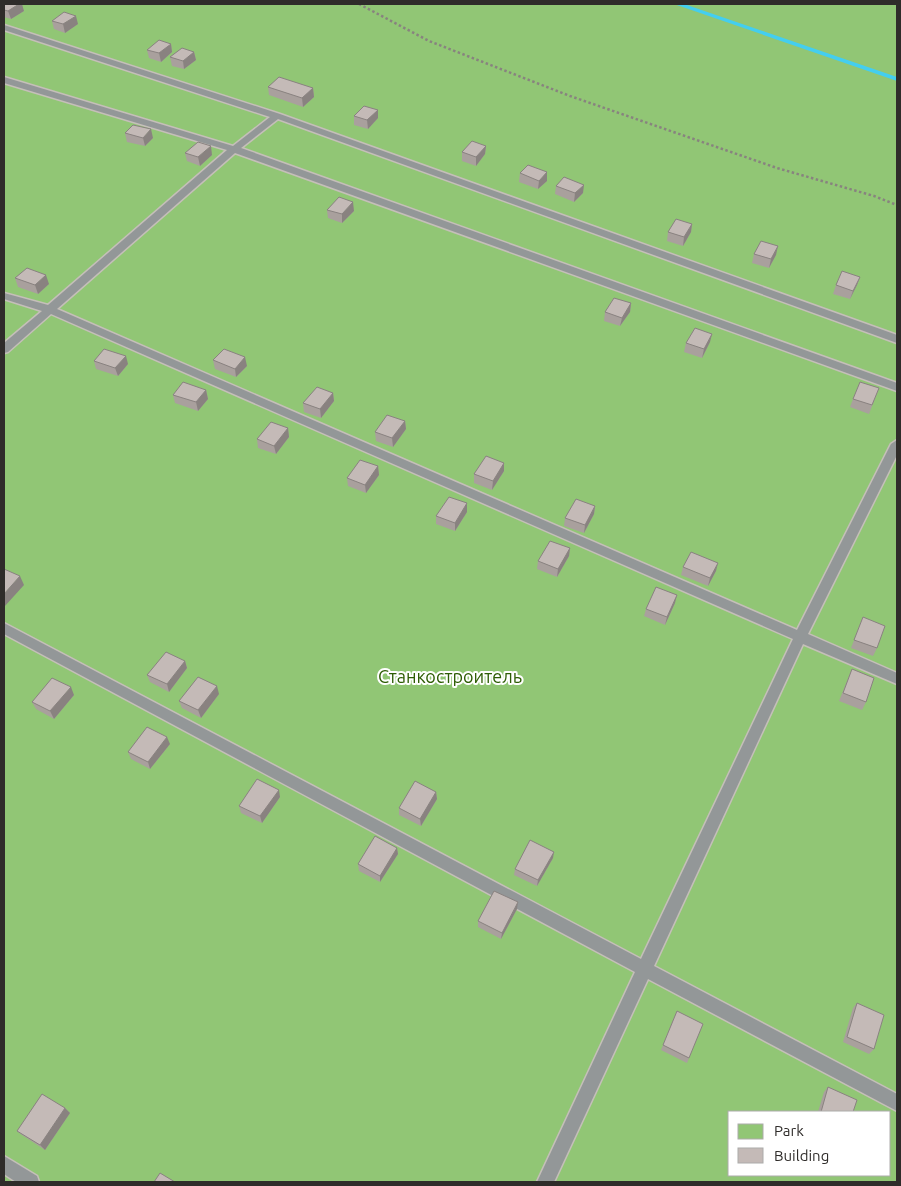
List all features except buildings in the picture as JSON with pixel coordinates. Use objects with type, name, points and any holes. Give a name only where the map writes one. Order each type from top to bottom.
[{"type":"lane","points":[[4,27],[277,116],[897,339]]},
{"type":"lane","points":[[4,80],[234,148],[897,387]]},
{"type":"lane","points":[[4,349],[51,310],[234,148],[277,116]]},
{"type":"lane","points":[[4,296],[51,310],[897,679]]},
{"type":"lane","points":[[545,1182],[646,971],[800,637],[897,444]]},
{"type":"lane","points":[[4,628],[897,1103]]},
{"type":"lane","points":[[4,1164],[32,1182]]},
{"type":"path","points":[[360,4],[428,41],[570,96],[777,168],[874,196],[897,205]]},
{"type":"green space","name":"Станкостроитель","points":[[4,4],[897,4],[897,1182],[4,1182]]},
{"type":"waterway","points":[[678,4],[897,79]]}]
